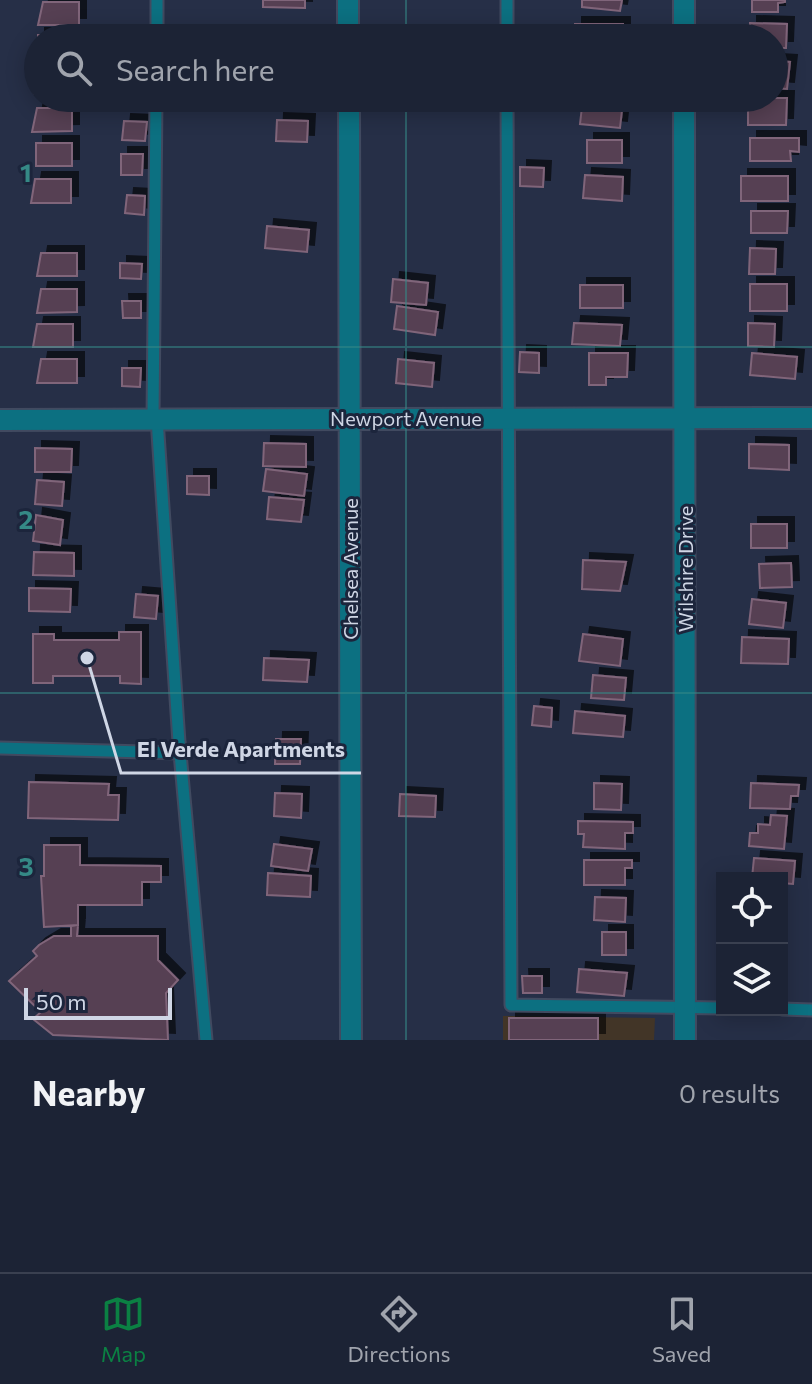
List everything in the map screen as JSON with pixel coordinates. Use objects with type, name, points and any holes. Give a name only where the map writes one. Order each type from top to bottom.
[{"type":"street","points":[[348,0],[348,24]]},
{"type":"street","points":[[684,0],[684,24]]},
{"type":"street","name":"Chelsea Avenue","points":[[349,112],[351,1040]]},
{"type":"street","name":"Wilshire Drive","points":[[684,112],[685,1040]]},
{"type":"street","name":"Newport Avenue","points":[[0,420],[812,418]]},
{"type":"lane","points":[[157,0],[157,24]]},
{"type":"lane","points":[[507,0],[507,24]]},
{"type":"lane","points":[[156,112],[155,419],[180,753],[206,1040]]},
{"type":"lane","points":[[507,112],[511,1005],[716,1008]]},
{"type":"lane","points":[[0,748],[180,753]]},
{"type":"lane","points":[[788,1009],[812,1010]]},
{"type":"shaded area","points":[[503,1016],[655,1018],[654,1040],[503,1040]]},
{"type":"building","points":[[263,0],[305,0],[305,8],[263,7]]},
{"type":"building","points":[[582,0],[622,0],[620,11],[582,7]]},
{"type":"building","points":[[752,0],[785,2],[778,3],[778,12],[752,12]]},
{"type":"building","points":[[43,2],[79,2],[79,24],[38,24]]},
{"type":"building","points":[[36,112],[72,112],[72,131],[32,132]]},
{"type":"building","points":[[581,112],[622,112],[620,128],[580,124]]},
{"type":"building","points":[[748,112],[786,112],[786,125],[748,125]]},
{"type":"building","points":[[277,120],[308,121],[307,142],[276,141]]},
{"type":"building","points":[[124,121],[147,122],[145,141],[122,140]]},
{"type":"building","points":[[750,138],[799,138],[799,152],[790,151],[791,161],[750,161]]},
{"type":"building","points":[[587,140],[622,140],[622,163],[587,163]]},
{"type":"building","points":[[36,143],[72,143],[72,166],[36,166]]},
{"type":"building","points":[[121,154],[143,154],[142,175],[121,175]]},
{"type":"building","points":[[520,167],[544,168],[543,187],[520,186]]},
{"type":"building","points":[[585,175],[623,177],[622,201],[583,198]]},
{"type":"building","points":[[741,176],[788,176],[788,201],[741,201]]},
{"type":"building","points":[[35,179],[71,179],[71,203],[31,203]]},
{"type":"building","points":[[127,195],[145,196],[144,215],[125,213]]},
{"type":"building","points":[[751,211],[788,211],[787,233],[751,233]]},
{"type":"building","points":[[267,226],[309,230],[307,252],[265,248]]},
{"type":"building","points":[[750,248],[776,249],[775,274],[749,274]]},
{"type":"building","points":[[41,253],[77,253],[77,276],[37,276]]},
{"type":"building","points":[[120,263],[142,264],[141,279],[120,278]]},
{"type":"building","points":[[393,279],[428,283],[426,305],[391,302]]},
{"type":"building","points":[[750,284],[787,284],[787,311],[750,311]]},
{"type":"building","points":[[580,285],[623,285],[623,308],[580,308]]},
{"type":"building","points":[[41,289],[77,289],[77,312],[37,313]]},
{"type":"building","points":[[122,301],[141,301],[141,318],[123,318]]},
{"type":"building","points":[[397,306],[438,312],[435,335],[394,329]]},
{"type":"building","points":[[574,323],[622,325],[620,346],[572,344]]},
{"type":"building","points":[[748,323],[775,324],[774,347],[748,346]]},
{"type":"building","points":[[37,324],[73,324],[73,347],[33,347]]},
{"type":"building","points":[[520,352],[539,353],[539,373],[519,372]]},
{"type":"building","points":[[589,353],[628,353],[627,377],[606,377],[606,385],[589,385]]},
{"type":"building","points":[[752,353],[797,357],[795,379],[750,375]]},
{"type":"building","points":[[41,359],[77,359],[77,383],[37,383]]},
{"type":"building","points":[[398,359],[434,363],[432,387],[396,383]]},
{"type":"building","points":[[122,368],[141,368],[140,387],[122,386]]},
{"type":"building","points":[[264,443],[306,444],[306,467],[263,466]]},
{"type":"building","points":[[749,444],[789,445],[789,470],[749,468]]},
{"type":"building","points":[[35,448],[72,449],[71,472],[35,472]]},
{"type":"building","points":[[266,469],[307,474],[304,496],[263,491]]},
{"type":"building","points":[[187,476],[209,476],[209,495],[187,494]]},
{"type":"building","points":[[37,480],[64,482],[62,506],[35,504]]},
{"type":"building","points":[[269,497],[304,500],[301,522],[267,519]]},
{"type":"building","points":[[36,515],[63,520],[60,545],[33,541]]},
{"type":"building","points":[[751,524],[787,524],[787,548],[751,548]]},
{"type":"building","points":[[34,552],[74,553],[74,576],[33,575]]},
{"type":"building","points":[[583,560],[626,562],[620,591],[582,589]]},
{"type":"building","points":[[791,563],[792,587],[760,588],[759,564]]},
{"type":"building","points":[[29,588],[71,589],[70,612],[29,611]]},
{"type":"building","points":[[136,594],[158,596],[156,619],[134,617]]},
{"type":"building","points":[[752,599],[786,603],[783,628],[749,624]]},
{"type":"building","points":[[119,632],[141,632],[141,684],[120,683],[120,676],[53,676],[53,683],[33,683],[33,634],[54,634],[54,640],[119,640]]},
{"type":"building","points":[[583,634],[623,639],[620,666],[579,661]]},
{"type":"building","points":[[742,637],[789,639],[788,664],[741,663]]},
{"type":"building","points":[[264,658],[309,660],[307,682],[263,680]]},
{"type":"building","points":[[593,675],[626,678],[624,700],[591,698]]},
{"type":"building","points":[[534,706],[552,708],[551,727],[532,725]]},
{"type":"building","points":[[575,711],[625,716],[623,737],[573,733]]},
{"type":"building","points":[[276,739],[301,739],[300,764],[275,764]]},
{"type":"building","points":[[29,782],[109,784],[108,795],[119,795],[118,820],[28,818]]},
{"type":"building","points":[[594,783],[622,784],[621,810],[594,809]]},
{"type":"building","points":[[751,783],[799,785],[798,796],[791,796],[790,809],[750,808]]},
{"type":"building","points":[[275,793],[302,794],[301,818],[274,816]]},
{"type":"building","points":[[400,794],[436,796],[435,817],[399,816]]},
{"type":"building","points":[[771,815],[787,816],[784,849],[749,846],[750,833],[758,833],[758,824],[770,825]]},
{"type":"building","points":[[578,821],[633,822],[633,833],[625,833],[625,849],[583,847],[584,834],[578,834]]},
{"type":"building","points":[[274,844],[312,849],[308,871],[271,866]]},
{"type":"building","points":[[44,845],[80,845],[80,865],[161,866],[161,882],[142,882],[142,905],[78,905],[78,925],[44,927],[41,876],[44,876]]},
{"type":"building","points":[[754,858],[795,861],[793,884],[788,884],[788,872],[753,872]]},
{"type":"building","points":[[584,860],[632,860],[632,868],[625,868],[625,885],[584,885]]},
{"type":"building","points":[[268,873],[311,876],[310,897],[267,895]]},
{"type":"building","points":[[595,897],[626,898],[625,922],[594,920]]},
{"type":"building","points":[[78,925],[77,936],[158,936],[158,960],[178,980],[166,993],[168,1040],[53,1035],[33,1019],[41,1012],[9,981],[37,956],[33,951],[39,945],[54,936],[71,936],[71,926]]},
{"type":"building","points":[[602,932],[626,932],[626,955],[602,955]]},
{"type":"building","points":[[579,969],[627,973],[624,996],[577,992]]},
{"type":"building","points":[[522,976],[542,976],[542,993],[523,993]]},
{"type":"building","points":[[509,1018],[598,1018],[598,1040],[509,1040]]},
{"type":"place","name":"El Verde Apartments","points":[[87,658]]}]
